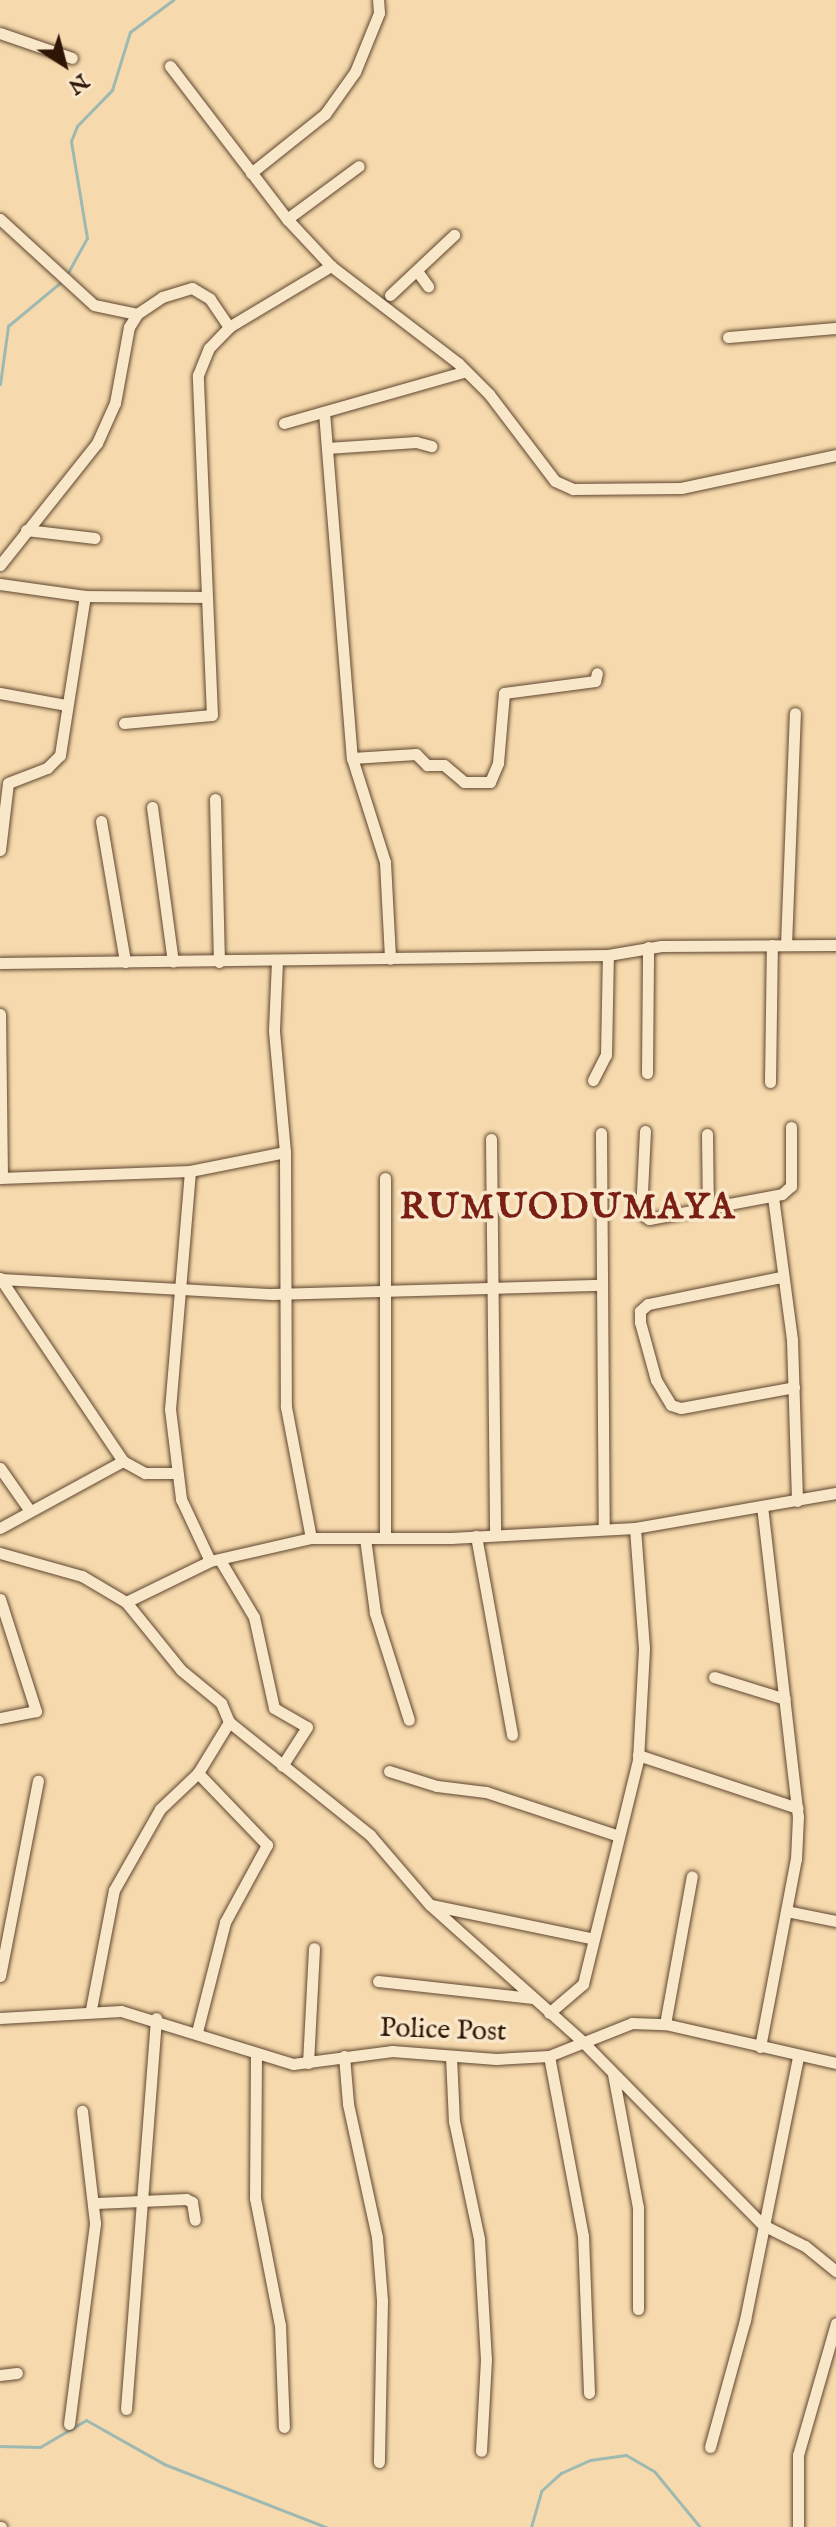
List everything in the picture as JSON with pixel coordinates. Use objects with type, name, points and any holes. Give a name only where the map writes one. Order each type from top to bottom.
[{"type":"street","points":[[251,173],[325,114],[355,72],[379,13],[378,0]]},
{"type":"street","points":[[0,33],[72,58]]},
{"type":"street","points":[[170,66],[287,219],[331,266],[466,371],[555,481],[573,489],[681,488],[836,455]]},
{"type":"street","points":[[287,219],[359,166]]},
{"type":"street","points":[[0,219],[94,305],[137,314]]},
{"type":"street","points":[[390,295],[454,235]]},
{"type":"street","points":[[124,723],[212,715],[198,375],[209,348],[229,327],[331,266]]},
{"type":"street","points":[[417,271],[428,286]]},
{"type":"street","points":[[0,565],[26,530],[73,479],[97,443],[115,403],[129,327],[137,314],[162,297],[192,288],[210,299],[229,327]]},
{"type":"street","points":[[728,337],[836,328]]},
{"type":"street","points":[[284,423],[466,371]]},
{"type":"street","points":[[324,412],[352,758],[385,862],[390,959]]},
{"type":"street","points":[[327,448],[416,442],[431,446]]},
{"type":"street","points":[[26,530],[95,538]]},
{"type":"street","points":[[0,584],[85,596],[206,597]]},
{"type":"street","points":[[0,850],[8,783],[47,768],[60,755],[85,596]]},
{"type":"street","points":[[352,758],[416,754],[427,765],[444,765],[464,782],[490,782],[498,763],[504,693],[595,681],[597,673]]},
{"type":"street","points":[[0,693],[67,705]]},
{"type":"street","points":[[786,945],[795,713]]},
{"type":"street","points":[[215,799],[219,962]]},
{"type":"street","points":[[152,807],[173,962]]},
{"type":"street","points":[[101,821],[125,962]]},
{"type":"street","points":[[770,1082],[772,945]]},
{"type":"street","points":[[0,963],[608,955],[648,947],[836,945]]},
{"type":"street","points":[[647,1073],[648,947]]},
{"type":"street","points":[[593,1080],[606,1055],[608,955]]},
{"type":"street","points":[[277,961],[275,1076],[285,1152],[286,1407],[311,1538]]},
{"type":"street","points":[[0,1014],[1,1177],[190,1171],[285,1152]]},
{"type":"street","points":[[645,1131],[644,1217],[708,1211],[773,1197],[791,1186],[791,1127]]},
{"type":"street","points":[[601,1133],[604,1529]]},
{"type":"street","points":[[707,1134],[708,1211]]},
{"type":"street","points":[[491,1139],[495,1535]]},
{"type":"street","points":[[190,1171],[177,1291],[170,1409],[174,1473],[215,1560],[254,1617],[274,1708],[307,1727],[282,1766]]},
{"type":"street","points":[[385,1178],[385,1536]]},
{"type":"street","points":[[773,1197],[794,1387],[797,1501]]},
{"type":"street","points":[[781,1277],[648,1304],[640,1311],[640,1322],[656,1380],[671,1405],[681,1408],[794,1387]]},
{"type":"street","points":[[0,1278],[177,1291],[285,1294],[602,1285]]},
{"type":"street","points":[[0,1278],[123,1461],[145,1473],[174,1473]]},
{"type":"street","points":[[0,1528],[123,1461]]},
{"type":"street","points":[[0,1468],[30,1511]]},
{"type":"street","points":[[126,1602],[215,1560],[311,1538],[476,1536],[635,1528],[836,1493]]},
{"type":"street","points":[[760,2047],[796,1859],[797,1808],[762,1508]]},
{"type":"street","points":[[549,2013],[579,1992],[638,1755],[644,1661],[635,1528]]},
{"type":"street","points":[[476,1536],[512,1735]]},
{"type":"street","points":[[365,1538],[375,1613],[409,1720]]},
{"type":"street","points":[[0,1553],[82,1576],[126,1602],[181,1670],[221,1703],[229,1722],[370,1835],[430,1905],[583,2042],[763,2225],[805,2246],[836,2271]]},
{"type":"street","points":[[0,1599],[36,1711],[0,1718]]},
{"type":"street","points":[[714,1677],[785,1699]]},
{"type":"street","points":[[91,2009],[114,1890],[160,1809],[198,1773],[229,1722]]},
{"type":"street","points":[[638,1755],[797,1808]]},
{"type":"street","points":[[389,1771],[437,1786],[486,1792],[616,1835]]},
{"type":"street","points":[[197,2032],[225,1922],[267,1845],[198,1773]]},
{"type":"street","points":[[0,1976],[38,1781]]},
{"type":"street","points":[[665,2024],[692,1876]]},
{"type":"street","points":[[430,1905],[591,1938]]},
{"type":"street","points":[[786,1911],[836,1921]]},
{"type":"street","points":[[308,2063],[314,1948]]},
{"type":"street","points":[[378,1981],[533,1998]]},
{"type":"street","name":"Police Post","points":[[0,2018],[91,2009],[156,2018],[256,2055],[308,2063],[392,2051],[451,2056],[549,2056],[632,2023],[665,2024],[798,2057],[836,2063]]},
{"type":"street","points":[[126,2409],[156,2018]]},
{"type":"street","points":[[256,2055],[255,2198],[280,2325],[284,2427]]},
{"type":"street","points":[[344,2056],[348,2104],[377,2237],[382,2301],[379,2462]]},
{"type":"street","points":[[451,2056],[454,2121],[479,2239],[486,2359],[481,2451]]},
{"type":"street","points":[[549,2056],[583,2236],[589,2393]]},
{"type":"street","points":[[710,2447],[745,2320],[798,2057]]},
{"type":"street","points":[[613,2074],[638,2207],[638,2309]]},
{"type":"street","points":[[69,2424],[96,2203],[82,2111]]},
{"type":"street","points":[[96,2203],[186,2199],[192,2202],[195,2220]]},
{"type":"street","points":[[798,2527],[798,2455],[836,2323]]},
{"type":"street","points":[[0,2375],[17,2373]]},
{"type":"waterway","points":[[66,276],[87,238],[71,141],[77,126],[112,90],[130,32],[173,0]]},
{"type":"waterway","points":[[0,384],[8,326],[61,282]]},
{"type":"waterway","points":[[0,2446],[40,2447],[86,2420],[164,2464],[326,2527]]},
{"type":"waterway","points":[[531,2527],[541,2491],[561,2473],[590,2460],[626,2455],[654,2471],[700,2527]]},
{"type":"district","name":"RUMUODUMAYA","points":[[568,1209]]}]
